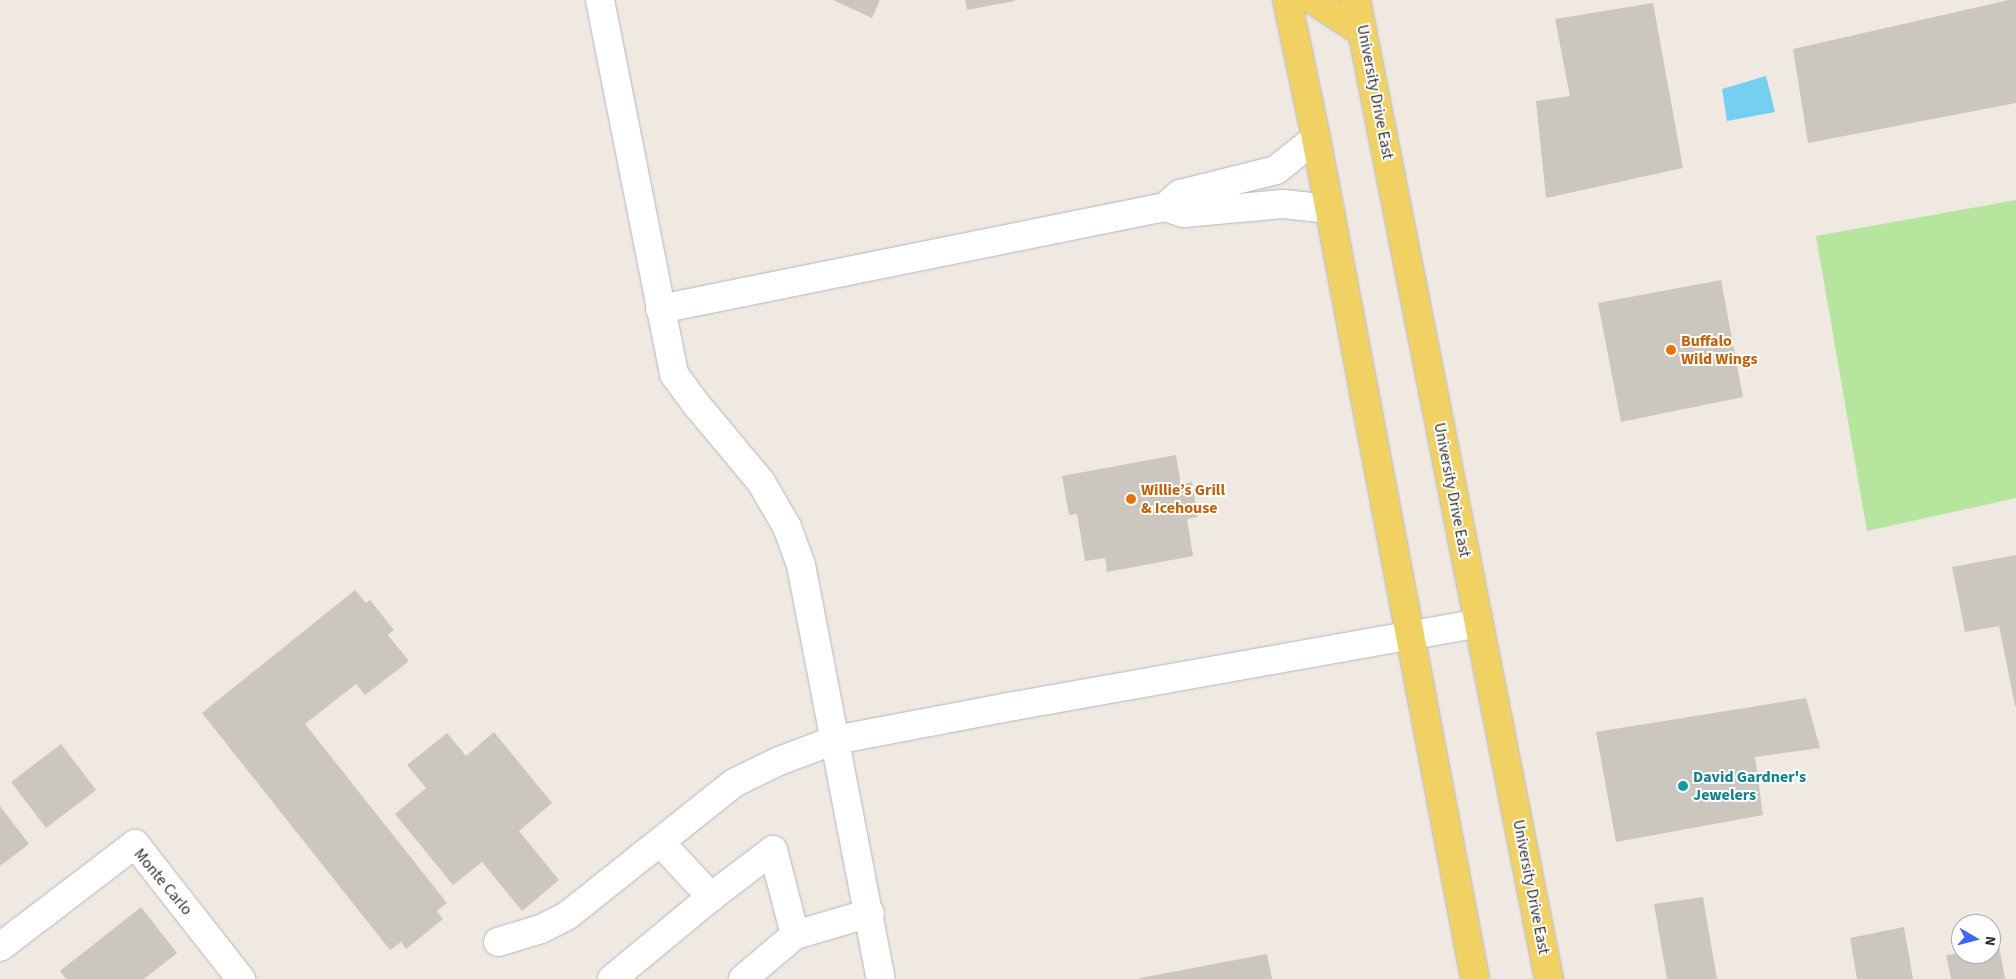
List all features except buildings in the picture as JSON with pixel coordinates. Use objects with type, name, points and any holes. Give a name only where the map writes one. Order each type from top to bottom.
[{"type":"main road","points":[[1287,0],[1330,209],[1475,979]]},
{"type":"main road","points":[[1313,0],[1362,32]]},
{"type":"main road","name":"University Drive East","points":[[1356,0],[1549,979]]},
{"type":"street","points":[[600,0],[674,374],[696,404],[762,482],[787,527],[801,565],[870,914],[881,979]]},
{"type":"street","points":[[1165,207],[1180,194],[1276,170],[1316,138]]},
{"type":"street","points":[[660,309],[1165,207],[1184,213],[1283,204],[1330,209]]},
{"type":"street","points":[[498,942],[541,929],[568,915],[661,843],[734,783],[779,761],[836,740],[1014,706],[1478,623]]},
{"type":"street","points":[[661,843],[711,898]]},
{"type":"street","name":"Monte Carlo","points":[[0,947],[135,844],[241,979]]},
{"type":"street","points":[[612,979],[773,850],[795,935]]},
{"type":"street","points":[[743,979],[795,935],[870,914]]},
{"type":"green space","points":[[2016,200],[2016,498],[1867,531],[1816,236]]},
{"type":"water","points":[[1766,76],[1775,112],[1727,121],[1722,89]]},
{"type":"place","name":"Buffalo Wild Wings","points":[[1671,350]]},
{"type":"place","name":"Willie’s Grill & Icehouse","points":[[1131,499]]},
{"type":"place","name":"David Gardner's Jewelers","points":[[1683,786]]}]
